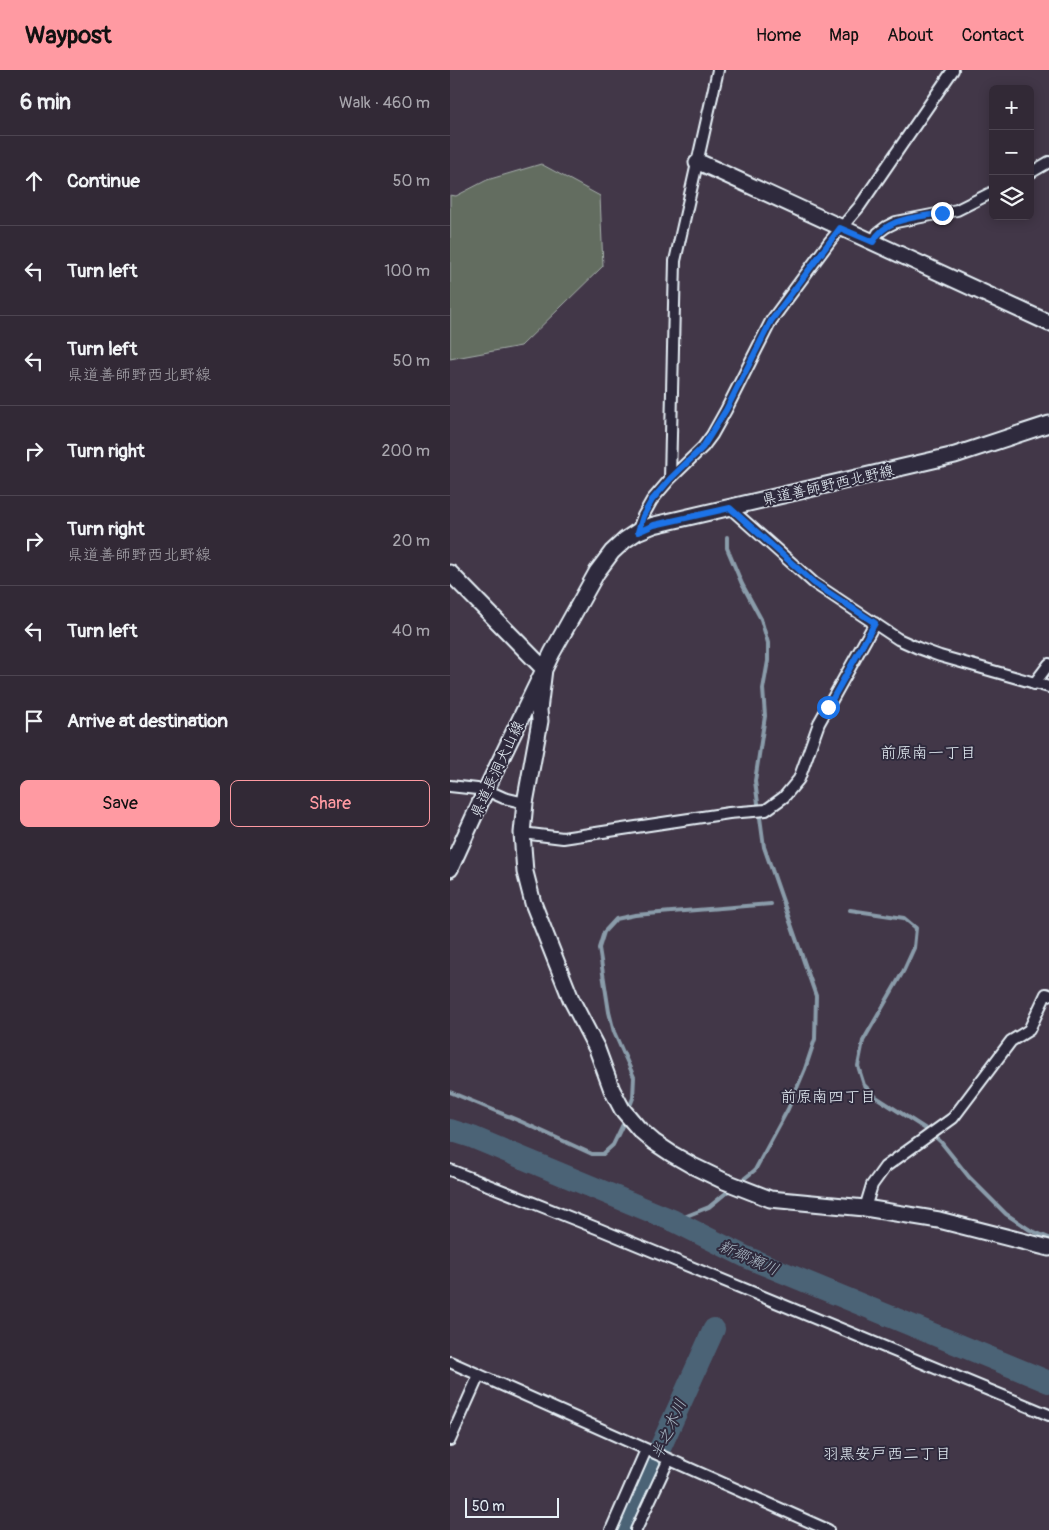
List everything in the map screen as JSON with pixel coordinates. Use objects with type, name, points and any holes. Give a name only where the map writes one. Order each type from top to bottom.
[{"type":"main road","points":[[697,163],[703,164],[1049,323]]},
{"type":"main road","name":"県道善師野西北野線","points":[[544,670],[597,572],[612,552],[625,540],[638,532],[654,525],[955,455],[1049,424]]},
{"type":"main road","points":[[450,573],[544,670],[539,710],[540,721],[525,803],[522,833],[525,872],[533,903],[571,999],[597,1049],[612,1090],[626,1114],[654,1142],[672,1154],[748,1192],[770,1199],[865,1208],[939,1220],[1049,1248]]},
{"type":"main road","name":"県道長洞犬山線","points":[[450,869],[544,670]]},
{"type":"street","points":[[670,479],[675,261],[718,70]]},
{"type":"street","points":[[638,532],[643,516],[652,500],[670,479],[703,447],[726,410],[771,321],[840,228],[864,199],[952,70]]},
{"type":"street","points":[[1034,170],[1049,162]]},
{"type":"street","points":[[873,242],[878,233],[896,222],[957,210],[989,194]]},
{"type":"street","points":[[727,508],[814,583],[898,639],[940,656],[1049,687]]},
{"type":"street","points":[[522,833],[563,838],[766,810],[784,797],[799,779],[819,723],[875,623]]},
{"type":"street","points":[[1034,684],[1049,664]]},
{"type":"street","points":[[450,786],[486,790],[504,798],[525,803]]},
{"type":"street","points":[[865,1208],[872,1185],[885,1167],[954,1118],[1011,1041],[1029,1030],[1048,993]]},
{"type":"street","points":[[450,1170],[599,1229],[1049,1415]]},
{"type":"street","points":[[450,1362],[828,1530]]},
{"type":"street","points":[[450,1440],[479,1376]]},
{"type":"street","points":[[611,1530],[646,1450]]},
{"type":"street","points":[[636,1530],[669,1459]]},
{"type":"green space","points":[[541,164],[600,196],[603,266],[521,346],[450,359],[450,195],[456,196],[487,180]]},
{"type":"waterway","points":[[727,537],[727,548],[742,584],[761,619],[768,643],[768,661],[763,689],[765,716],[755,781],[764,847],[816,996],[815,1039],[805,1069],[788,1109],[755,1170],[740,1182]]},
{"type":"waterway","points":[[628,1111],[633,1098],[634,1077],[614,1032],[609,1012],[599,948],[604,932],[616,919],[635,915],[771,904]]},
{"type":"waterway","points":[[850,910],[904,918],[916,928],[914,948],[904,970],[863,1041],[858,1066],[864,1085],[876,1097],[929,1131],[941,1142],[969,1177],[1006,1214],[1030,1230],[1049,1238]]},
{"type":"waterway","points":[[450,1092],[592,1154],[603,1154],[613,1145],[625,1120]]},
{"type":"waterway","name":"新郷瀬川","points":[[450,1130],[472,1137],[674,1221],[746,1257],[1049,1382]]},
{"type":"waterway","points":[[674,1221],[709,1207],[732,1188]]},
{"type":"waterway","name":"半之木川","points":[[623,1530],[714,1329]]},
{"type":"district","name":"前原南一丁目","points":[[928,752]]},
{"type":"district","name":"前原南四丁目","points":[[828,1096]]},
{"type":"district","name":"羽黒安戸西二丁目","points":[[887,1453]]},
{"type":"route","points":[[828,707],[875,623],[814,583],[730,508],[654,525],[638,532],[643,516],[652,500],[670,479],[703,447],[712,435],[771,321],[840,228],[873,242],[878,233],[896,222],[942,213]]}]
